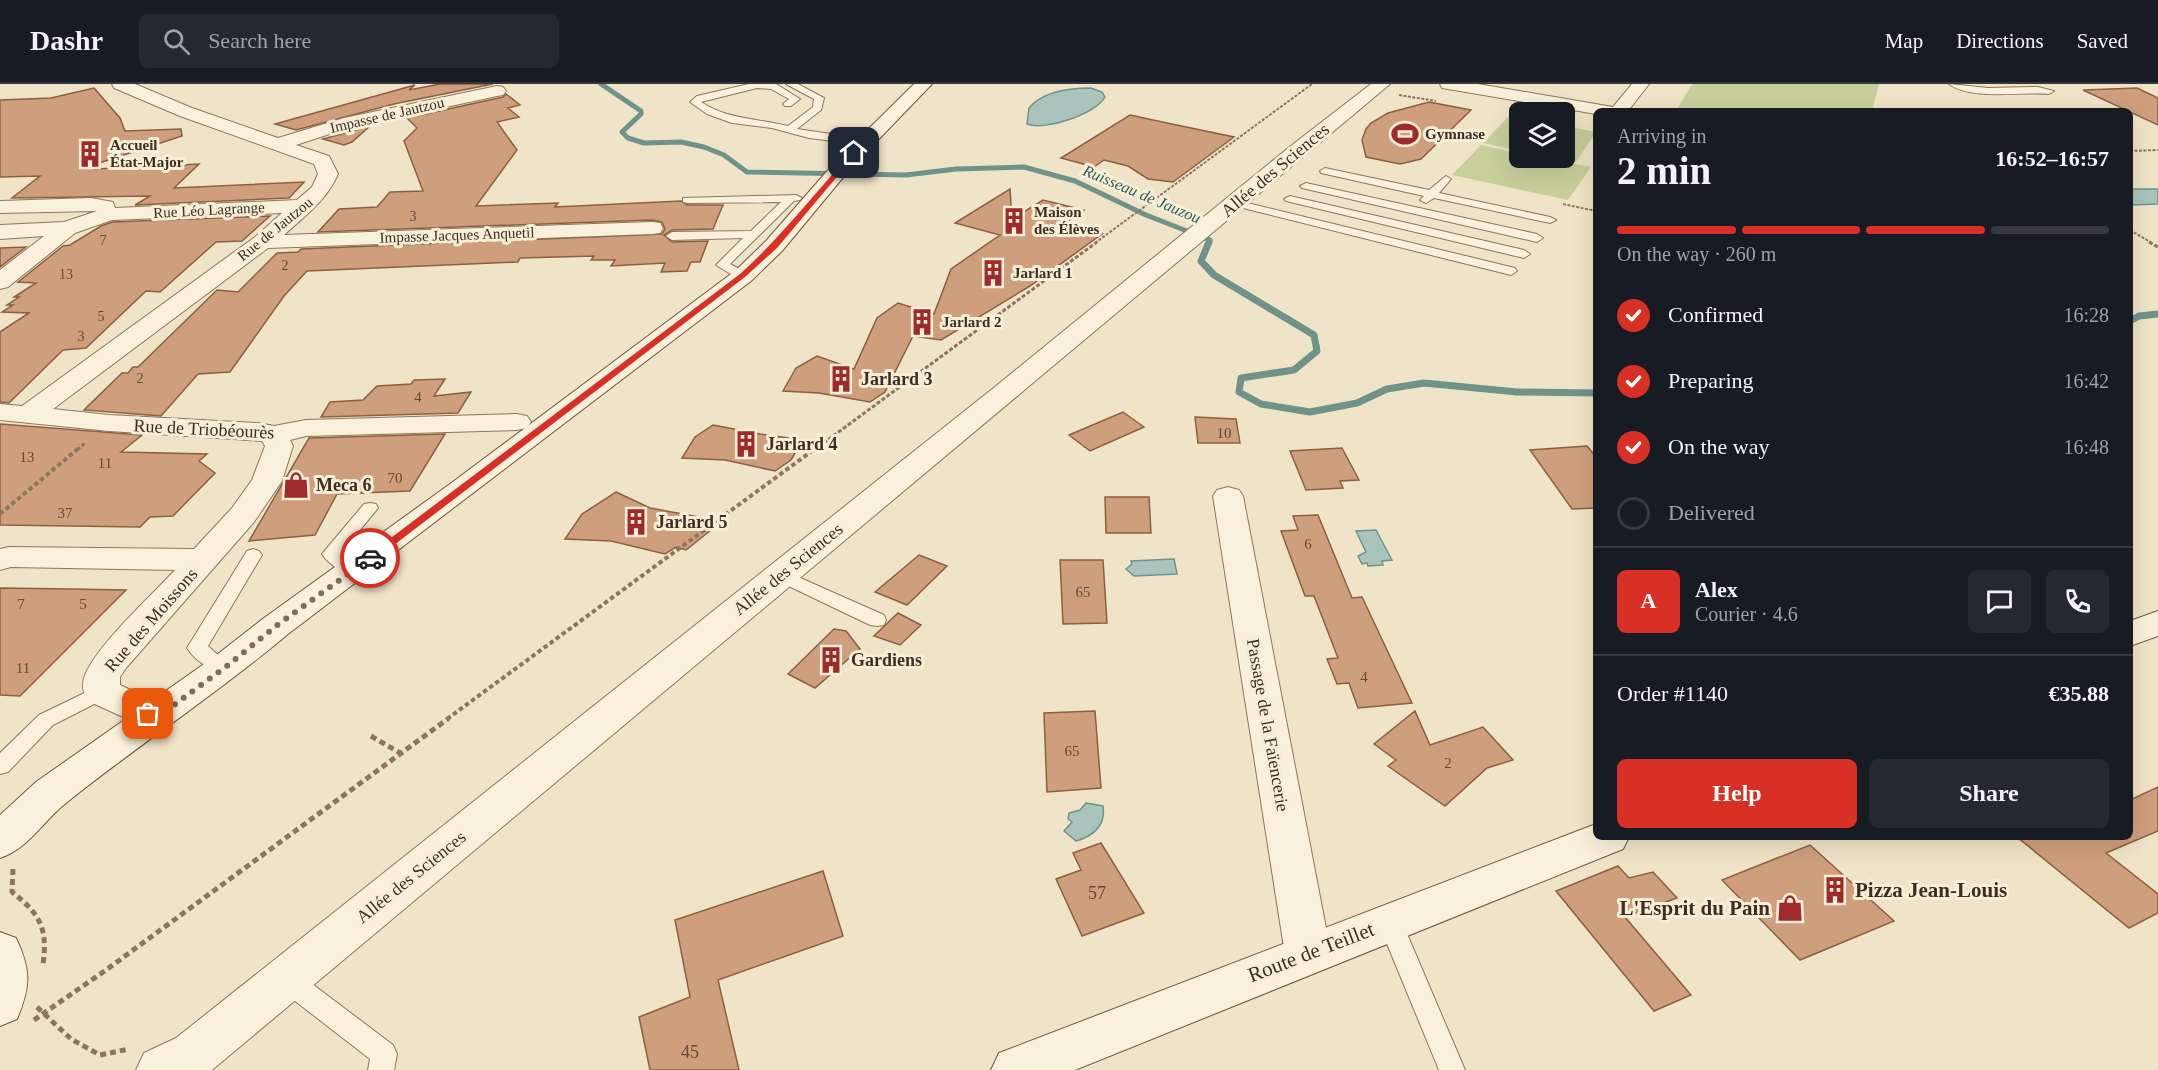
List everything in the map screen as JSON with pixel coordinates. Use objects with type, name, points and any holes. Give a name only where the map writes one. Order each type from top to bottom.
[{"type":"street","name":"Rue de Jautzou","points":[[29,414],[263,242],[306,206],[321,190],[328,174],[322,160],[186,112],[120,84]]},
{"type":"street","points":[[0,810],[148,714],[354,570],[742,276],[774,246],[819,185],[924,84]]},
{"type":"street","name":"Allée des Sciences","points":[[168,1060],[286,979],[1299,149],[1382,84]]},
{"type":"street","points":[[1448,84],[1593,108]]},
{"type":"street","points":[[1621,108],[1641,84]]},
{"type":"street","name":"Impasse de Jautzou","points":[[279,144],[344,123],[497,91]]},
{"type":"street","name":"Rue Léo Lagrange","points":[[0,207],[91,204],[107,206],[112,214]]},
{"type":"street","name":"Rue Léo Lagrange","points":[[0,282],[67,228],[87,220],[112,214],[306,206]]},
{"type":"street","name":"Rue Léo Lagrange","points":[[0,232],[67,228]]},
{"type":"street","name":"Impasse Jacques Anquetil","points":[[263,242],[662,232]]},
{"type":"street","name":"Rue de Triobéourès","points":[[0,412],[109,423],[258,431],[274,435],[306,428],[517,422]]},
{"type":"street","name":"Rue des Moissons","points":[[148,714],[101,692],[102,677],[113,659],[243,515],[267,481],[279,446],[274,435]]},
{"type":"street","name":"Passage de la Faïencerie","points":[[1228,496],[1308,954]]},
{"type":"street","name":"Rue des Moissons","points":[[0,560],[9,557],[204,560]]},
{"type":"street","points":[[2133,633],[2158,623]]},
{"type":"street","points":[[7,853],[50,793],[148,714]]},
{"type":"street","name":"Route de Teillet","points":[[1016,1070],[1600,840]]},
{"type":"street","points":[[0,952],[7,970],[5,988],[20,1010]]},
{"type":"lane","points":[[790,129],[818,108],[819,98],[791,84]]},
{"type":"lane","points":[[1954,84],[1977,90],[2032,88],[2049,91]]},
{"type":"lane","points":[[788,104],[795,99],[773,86],[757,85],[700,98],[695,102],[710,112],[732,120],[790,129],[809,135],[865,142]]},
{"type":"lane","points":[[1325,171],[1418,187],[1432,194],[1550,220]]},
{"type":"lane","points":[[1385,242],[1446,179]]},
{"type":"lane","points":[[687,200],[819,185]]},
{"type":"lane","points":[[742,276],[722,265],[754,234],[819,185]]},
{"type":"lane","points":[[1306,186],[1537,238]]},
{"type":"lane","points":[[1368,238],[1418,187]]},
{"type":"lane","points":[[1290,199],[1524,254]]},
{"type":"lane","points":[[1235,203],[1368,238],[1511,271]]},
{"type":"lane","points":[[662,232],[754,234]]},
{"type":"lane","points":[[354,570],[331,554],[370,508]]},
{"type":"lane","points":[[220,663],[197,648],[253,555]]},
{"type":"lane","points":[[780,575],[877,620]]},
{"type":"lane","points":[[0,766],[46,720],[101,692]]},
{"type":"lane","points":[[1390,922],[1452,1070]]},
{"type":"lane","points":[[286,979],[384,1054],[381,1070]]},
{"type":"path","points":[[20,1010],[43,1015],[1312,84]]},
{"type":"path","points":[[2133,152],[2158,150]]},
{"type":"path","points":[[1563,204],[1593,210]]},
{"type":"path","points":[[2133,232],[2158,247]]},
{"type":"path","points":[[0,514],[109,423]]},
{"type":"path","points":[[371,736],[400,753]]},
{"type":"path","points":[[7,853],[12,892],[26,902],[43,923],[46,949],[42,971]]},
{"type":"path","points":[[20,1010],[36,1005],[43,1015],[71,1040],[100,1055],[168,1060]]},
{"type":"green space","points":[[1692,84],[1879,84],[1873,108],[1678,108]]},
{"type":"green space","points":[[1509,116],[1509,149],[1483,143]]},
{"type":"green space","points":[[1575,128],[1593,131],[1593,136],[1576,162]]},
{"type":"green space","points":[[1481,145],[1509,151],[1509,168],[1575,168],[1575,164],[1591,167],[1568,200],[1452,175]]},
{"type":"water","points":[[1091,88],[1102,92],[1105,97],[1092,109],[1057,123],[1035,126],[1027,124],[1029,108],[1049,94]]},
{"type":"water","points":[[2133,189],[2158,189],[2158,204],[2133,205]]},
{"type":"water","points":[[1376,530],[1392,560],[1382,561],[1383,565],[1368,566],[1367,563],[1362,564],[1358,556],[1366,552],[1356,531]]},
{"type":"water","points":[[1174,559],[1177,574],[1134,576],[1126,569],[1132,564],[1131,561]]},
{"type":"water","points":[[1086,803],[1103,806],[1102,819],[1093,833],[1076,841],[1064,831],[1072,822],[1068,819],[1069,813],[1080,810]]},
{"type":"building","points":[[440,84],[493,84],[394,104],[296,130],[275,124],[415,85],[409,90]]},
{"type":"building","points":[[94,88],[120,118],[125,131],[181,129],[182,136],[93,165],[94,169],[199,164],[174,188],[304,182],[289,198],[135,205],[150,196],[12,198],[40,176],[0,177],[0,100],[51,98]]},
{"type":"building","points":[[2137,88],[2158,98],[2158,125],[2133,113],[2133,108],[2122,108],[2083,90]]},
{"type":"building","points":[[506,94],[520,105],[508,108],[519,117],[497,122],[517,150],[476,206],[558,203],[555,207],[681,201],[687,205],[723,205],[713,229],[672,230],[664,235],[672,242],[708,241],[700,262],[691,262],[687,271],[661,272],[665,263],[611,266],[615,260],[591,260],[594,256],[520,258],[518,262],[307,271],[284,296],[230,372],[198,374],[161,416],[84,410],[122,373],[128,373],[133,367],[138,367],[217,290],[238,292],[277,253],[298,252],[301,249],[662,234],[665,229],[662,222],[652,220],[318,232],[339,209],[377,207],[390,192],[423,191],[404,141],[417,128],[407,118],[503,97]]},
{"type":"building","name":"Gymnase","points":[[1429,102],[1471,110],[1421,159],[1400,164],[1366,157],[1362,140],[1371,123],[1388,113]]},
{"type":"building","points":[[1130,115],[1234,137],[1173,182],[1148,179],[1128,166],[1104,160],[1094,167],[1061,158]]},
{"type":"building","points":[[370,126],[352,142],[344,145],[323,139]]},
{"type":"building","points":[[1010,189],[1012,219],[1043,200],[1084,210],[1058,228],[1102,234],[1030,286],[941,340],[913,336],[885,392],[870,402],[819,393],[783,391],[796,368],[817,356],[854,369],[877,318],[898,303],[934,314],[951,269],[1000,235],[955,223]]},
{"type":"building","points":[[270,216],[242,241],[216,242],[160,292],[146,291],[86,348],[63,350],[9,403],[0,402],[0,332],[29,313],[2,312],[13,305],[7,305],[19,297],[14,297],[36,283],[18,282],[63,246],[70,245],[112,222]]},
{"type":"building","points":[[26,247],[0,267],[0,248]]},
{"type":"building","points":[[445,379],[434,396],[471,392],[458,413],[321,417],[330,402],[363,400],[377,386],[411,384],[414,380]]},
{"type":"building","points":[[1123,412],[1144,427],[1090,451],[1069,435]]},
{"type":"building","points":[[1195,417],[1236,419],[1240,443],[1198,443]]},
{"type":"building","points":[[0,424],[142,435],[121,452],[207,454],[199,461],[215,473],[173,516],[150,517],[140,527],[0,525]]},
{"type":"building","name":"Jarlard 4","points":[[713,425],[803,440],[791,460],[775,471],[725,460],[682,458],[695,437]]},
{"type":"building","points":[[445,434],[410,491],[337,494],[315,535],[249,541],[309,438]]},
{"type":"building","points":[[1587,446],[1593,453],[1593,508],[1572,509],[1530,450]]},
{"type":"building","points":[[1342,448],[1359,480],[1340,481],[1343,488],[1306,490],[1290,451]]},
{"type":"building","name":"Jarlard 5","points":[[616,492],[650,508],[699,517],[693,527],[711,530],[686,550],[676,547],[665,554],[611,541],[565,539],[582,514]]},
{"type":"building","points":[[1105,497],[1149,497],[1151,533],[1106,533]]},
{"type":"building","points":[[1318,515],[1352,598],[1362,597],[1412,703],[1358,708],[1349,683],[1337,684],[1327,659],[1338,658],[1314,596],[1305,596],[1281,531],[1298,530],[1293,516]]},
{"type":"building","name":"Gardiens","points":[[919,555],[947,566],[907,605],[875,592]]},
{"type":"building","points":[[1060,560],[1103,560],[1107,623],[1063,624]]},
{"type":"building","points":[[0,588],[126,590],[20,696],[0,695]]},
{"type":"building","name":"Gardiens","points":[[898,613],[921,625],[900,645],[874,636]]},
{"type":"building","name":"Gardiens","points":[[834,629],[846,631],[860,649],[815,688],[788,674]]},
{"type":"building","points":[[1095,711],[1101,788],[1047,792],[1044,713]]},
{"type":"building","points":[[1415,711],[1430,745],[1483,727],[1513,760],[1487,768],[1445,806],[1388,766],[1396,760],[1374,744]]},
{"type":"building","points":[[2158,787],[2158,831],[2106,853],[2158,894],[2158,913],[2129,928],[2021,840],[2133,840],[2133,799]]},
{"type":"building","points":[[1101,843],[1144,913],[1082,936],[1056,879],[1081,870],[1073,853]]},
{"type":"building","name":"L'Esprit du Pain","points":[[1810,845],[1894,921],[1800,960],[1722,880]]},
{"type":"building","points":[[1618,866],[1629,878],[1653,872],[1677,898],[1625,917],[1691,995],[1654,1011],[1556,891]]},
{"type":"building","points":[[823,871],[843,936],[718,980],[739,1070],[650,1070],[639,1017],[690,997],[675,920]]},
{"type":"waterway","name":"Ruisseau de Jauzou","points":[[601,84],[641,111],[641,114],[622,132],[628,138],[644,143],[681,142],[704,147],[724,155],[747,172],[906,175],[956,169],[1024,167],[1075,181],[1146,215],[1210,240],[1209,243]]},
{"type":"waterway","name":"Ruisseau de Jauzou","points":[[1209,242],[1201,261],[1214,275],[1314,335],[1317,351],[1294,370],[1241,378],[1239,392],[1261,404],[1310,412],[1357,403],[1387,389],[1424,383],[1517,392],[1593,393]]},
{"type":"waterway","name":"Ruisseau de Jauzou","points":[[2133,319],[2139,316],[2158,314]]},
{"type":"way so far","points":[[148,714],[156,718],[227,666],[276,626],[370,558]]},
{"type":"place","name":"Gymnase","points":[[1405,134]]},
{"type":"place","name":"Accueil État-Major","points":[[90,154]]},
{"type":"place","name":"Maison des Élèves","points":[[1014,221]]},
{"type":"place","name":"Jarlard 1","points":[[993,273]]},
{"type":"place","name":"Jarlard 2","points":[[922,322]]},
{"type":"place","name":"Jarlard 3","points":[[841,379]]},
{"type":"place","name":"Jarlard 4","points":[[746,444]]},
{"type":"place","name":"Meca 6","points":[[296,485]]},
{"type":"place","name":"Jarlard 5","points":[[636,522]]},
{"type":"place","name":"Gardiens","points":[[831,660]]},
{"type":"place","name":"Pizza Jean-Louis","points":[[1835,890]]},
{"type":"place","name":"L'Esprit du Pain","points":[[1790,908]]},
{"type":"route","points":[[370,558],[742,276],[774,246],[854,153]]}]
